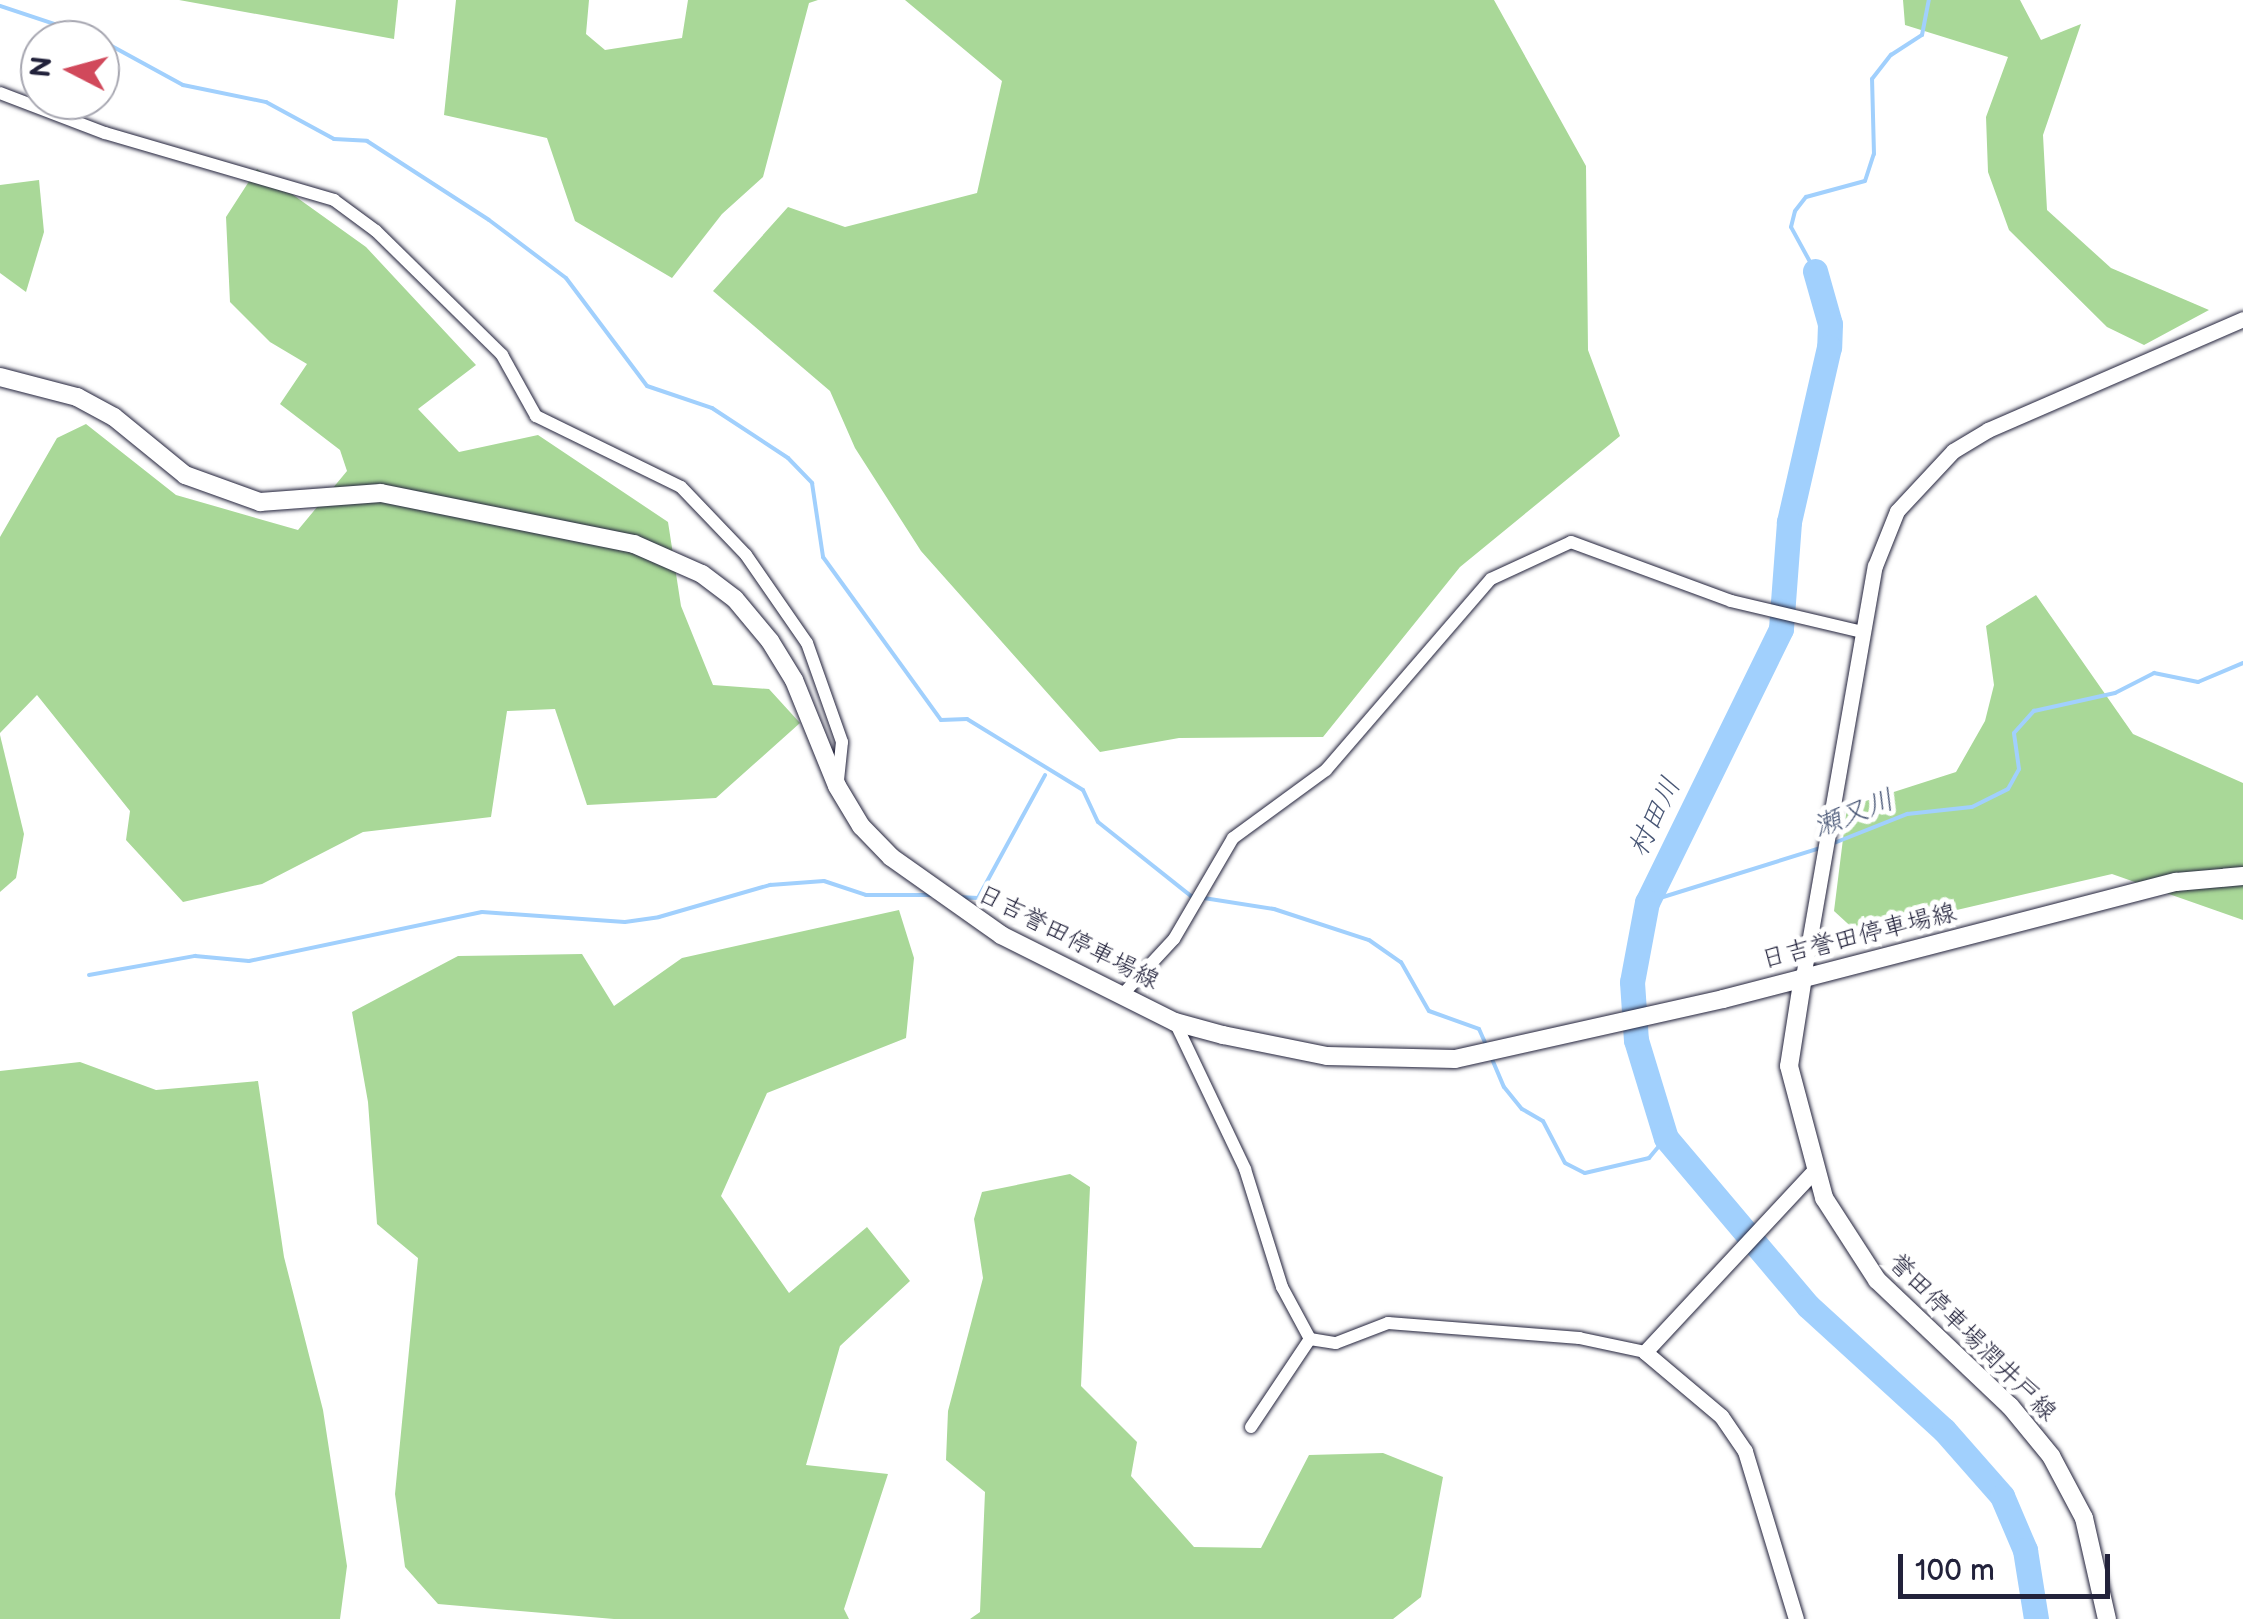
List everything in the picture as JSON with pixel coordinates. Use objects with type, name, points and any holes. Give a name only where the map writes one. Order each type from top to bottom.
[{"type":"main road","name":"日吉誉田停車場線","points":[[0,377],[77,398],[114,416],[184,474],[260,502],[382,494],[634,544],[702,574],[735,599],[770,640],[837,786],[861,826],[922,884],[1000,935],[1175,1022],[1327,1056],[1391,1061],[1455,1059],[1579,1034],[2204,876],[2243,876]]},
{"type":"main road","name":"誉田停車場潤井戸線","points":[[1802,977],[1789,1066],[1813,1172],[1841,1233],[1876,1280],[2010,1406],[2051,1456],[2084,1518],[2107,1619]]},
{"type":"street","points":[[0,93],[105,132],[334,200],[376,231],[502,355],[536,416],[680,487],[746,555],[807,643],[824,686],[842,742],[837,786]]},
{"type":"street","points":[[1802,977],[1875,566],[1897,511],[1953,451],[2243,319]]},
{"type":"street","points":[[1123,994],[1174,938],[1233,838],[1326,770],[1491,579],[1570,542],[1731,601],[1862,632]]},
{"type":"street","points":[[1175,1022],[1245,1170],[1282,1288],[1310,1339]]},
{"type":"street","points":[[1645,1352],[1813,1172]]},
{"type":"street","points":[[1310,1339],[1336,1343],[1388,1323],[1579,1338],[1645,1352],[1722,1416],[1745,1451],[1796,1619]]},
{"type":"street","points":[[1251,1427],[1310,1339]]},
{"type":"green space","points":[[179,0],[398,0],[394,39]]},
{"type":"green space","points":[[456,0],[589,0],[586,34],[605,50],[682,38],[688,0],[818,0],[809,3],[763,177],[722,214],[672,278],[575,221],[547,138],[444,115]]},
{"type":"green space","points":[[905,0],[1494,0],[1586,166],[1588,350],[1620,436],[1460,567],[1323,737],[1179,738],[1100,752],[921,551],[855,448],[830,391],[713,291],[788,207],[845,227],[977,193],[1002,81]]},
{"type":"green space","points":[[1903,0],[2020,0],[2041,40],[2081,24],[2043,135],[2047,210],[2111,268],[2209,310],[2144,345],[2107,327],[2009,230],[1988,172],[1986,117],[2008,57],[1905,25]]},
{"type":"green space","points":[[257,169],[366,247],[476,365],[418,409],[459,452],[538,435],[668,522],[681,606],[713,685],[769,689],[800,723],[716,798],[587,805],[555,709],[507,711],[491,817],[363,832],[262,884],[183,902],[126,840],[130,811],[37,695],[0,733],[0,537],[57,438],[86,424],[176,495],[298,530],[347,471],[340,450],[280,404],[307,364],[270,342],[230,302],[226,217]]},
{"type":"green space","points":[[39,180],[44,232],[26,292],[0,273],[0,185]]},
{"type":"green space","points":[[2036,595],[2133,734],[2243,783],[2243,920],[2112,874],[1858,933],[1834,911],[1847,807],[1956,772],[1985,721],[1994,685],[1986,626]]},
{"type":"green space","points":[[0,735],[24,834],[16,878],[0,892]]},
{"type":"green space","points":[[899,910],[914,958],[906,1038],[767,1093],[721,1196],[789,1293],[867,1227],[910,1281],[840,1346],[806,1465],[888,1474],[844,1609],[849,1619],[614,1619],[438,1604],[405,1567],[395,1494],[418,1258],[377,1224],[368,1102],[352,1012],[458,956],[582,954],[614,1006],[682,958]]},
{"type":"green space","points":[[80,1062],[156,1090],[258,1081],[284,1257],[323,1410],[347,1566],[340,1619],[0,1619],[0,1071]]},
{"type":"green space","points":[[1070,1174],[1090,1187],[1081,1386],[1137,1442],[1131,1476],[1194,1547],[1261,1548],[1309,1455],[1383,1453],[1443,1477],[1421,1597],[1393,1619],[970,1619],[980,1612],[985,1492],[946,1460],[948,1411],[983,1278],[974,1219],[982,1192]]},
{"type":"waterway","name":"村田川","points":[[1815,271],[1791,227],[1795,211],[1806,197],[1865,181],[1874,154],[1872,79],[1891,55],[1922,35],[1929,0]]},
{"type":"waterway","points":[[0,6],[97,38],[183,85],[266,102],[334,139],[367,141],[489,220],[566,278],[647,386],[712,408],[788,458],[812,483],[823,557],[941,720],[967,719],[1083,790],[1098,822],[1191,896],[1274,909],[1369,940],[1401,962],[1429,1011],[1479,1029],[1486,1045]]},
{"type":"waterway","name":"村田川","points":[[1815,271],[1830,324],[1829,347],[1789,522],[1781,629],[1647,902],[1632,982],[1636,1040],[1666,1138],[1808,1306],[1944,1430],[2002,1496],[2025,1550],[2036,1619]]},
{"type":"waterway","name":"瀬又川","points":[[1834,843],[1907,814],[1972,807],[2008,789],[2019,769],[2014,733],[2034,711],[2115,693],[2154,673],[2198,682],[2243,663]]},
{"type":"waterway","points":[[958,897],[978,898],[1045,775]]},
{"type":"waterway","name":"瀬又川","points":[[1647,902],[1820,848]]},
{"type":"waterway","points":[[89,975],[195,956],[249,961],[482,912],[625,922],[659,917],[770,885],[824,881],[866,895],[934,895]]},
{"type":"waterway","points":[[1492,1059],[1504,1087],[1522,1109],[1543,1121],[1565,1163],[1585,1173],[1649,1158],[1666,1138]]}]
